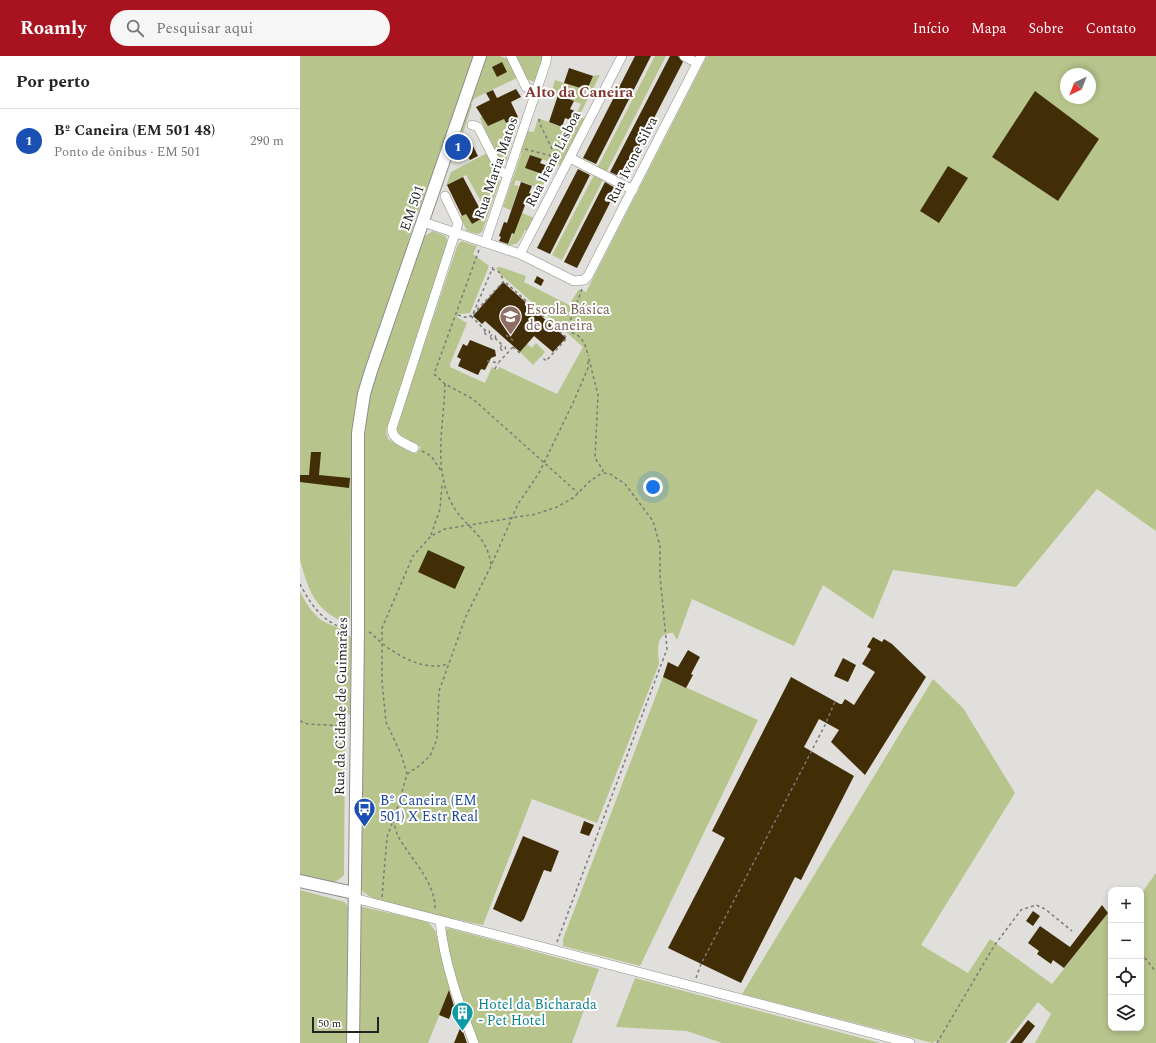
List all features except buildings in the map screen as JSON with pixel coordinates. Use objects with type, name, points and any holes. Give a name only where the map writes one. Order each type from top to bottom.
[{"type":"main road","name":"EM 501","points":[[371,371],[480,56]]},
{"type":"main road","name":"Rua da Cidade de Guimarães","points":[[353,1043],[358,631],[358,433],[362,407],[371,371]]},
{"type":"main road","points":[[300,881],[354,896]]},
{"type":"street","points":[[511,56],[526,87],[536,92]]},
{"type":"street","name":"Rua Maria Matos","points":[[483,242],[508,174],[547,56]]},
{"type":"street","name":"Rua Irene Lisboa","points":[[520,254],[622,56]]},
{"type":"street","points":[[684,56],[699,59]]},
{"type":"street","name":"Rua Ivone Silva","points":[[588,276],[699,59]]},
{"type":"street","points":[[472,125],[478,127],[501,172],[508,174]]},
{"type":"street","points":[[570,158],[633,190]]},
{"type":"street","points":[[417,449],[395,438],[392,434],[392,428],[458,223],[445,196]]},
{"type":"street","points":[[423,222],[520,254],[574,281],[584,280],[588,276]]},
{"type":"street","points":[[354,896],[437,920],[910,1043]]},
{"type":"street","points":[[437,920],[452,977],[474,1043]]},
{"type":"path","points":[[539,119],[556,157],[557,164]]},
{"type":"path","points":[[522,149],[534,150],[556,157]]},
{"type":"path","points":[[483,242],[434,374],[445,384],[474,398],[544,460],[578,493]]},
{"type":"path","points":[[473,314],[492,268],[499,272],[504,280],[567,338],[546,361],[541,356]]},
{"type":"path","points":[[382,899],[387,837],[407,774],[401,754],[386,722],[382,682],[382,628],[413,556],[431,536],[446,529],[536,514],[557,507],[578,493],[604,470],[595,458],[598,395],[588,355],[584,342],[577,334],[569,332],[570,321],[588,276]]},
{"type":"path","points":[[458,315],[468,318],[471,316],[504,280]]},
{"type":"path","points":[[471,316],[485,330],[488,330],[490,334]]},
{"type":"path","points":[[485,330],[485,334],[494,334],[495,338],[505,346],[509,352]]},
{"type":"path","points":[[506,334],[514,342]]},
{"type":"path","points":[[502,345],[502,350],[506,349]]},
{"type":"path","points":[[495,369],[498,363],[513,346],[522,354]]},
{"type":"path","points":[[407,774],[430,756],[437,739],[439,691],[466,616],[491,566],[518,504],[539,473],[573,403],[588,368],[588,355]]},
{"type":"path","points":[[487,361],[498,363]]},
{"type":"path","points":[[431,536],[440,509],[443,483],[442,472],[445,384]]},
{"type":"path","points":[[417,449],[431,456],[442,472]]},
{"type":"path","points":[[555,950],[667,649],[660,576],[660,546],[653,521],[625,484],[610,474],[602,473]]},
{"type":"path","points":[[443,483],[451,503],[468,525],[481,537],[489,552],[491,566]]},
{"type":"path","points":[[300,584],[318,614],[340,627],[370,632],[382,644],[398,654],[422,665],[439,666],[448,664]]},
{"type":"path","points":[[694,986],[701,964],[825,725],[836,699]]},
{"type":"path","points":[[300,721],[308,724],[356,726]]},
{"type":"path","points":[[393,820],[398,836],[432,892],[437,920]]},
{"type":"path","points":[[937,1043],[994,946],[1021,910],[1036,905],[1045,909],[1072,931]]},
{"type":"path","points":[[1144,957],[1156,972]]},
{"type":"green space","points":[[300,56],[477,56],[456,120],[415,219],[364,394],[351,492],[350,620],[348,623],[341,622],[327,612],[315,600],[305,577],[300,560]]},
{"type":"green space","points":[[486,56],[499,56],[508,59],[517,78],[475,98],[471,103],[472,105],[463,133],[460,132]]},
{"type":"green space","points":[[543,56],[535,82],[526,79],[516,57]]},
{"type":"green space","points":[[655,56],[666,56],[606,173],[597,168]]},
{"type":"green space","points":[[707,56],[1156,56],[1156,531],[1097,489],[1016,587],[893,570],[873,619],[823,585],[794,646],[692,599],[677,640],[673,633],[667,634],[660,639],[658,648],[659,664],[597,823],[532,799],[483,925],[429,914],[374,899],[363,892],[358,883],[361,458],[365,413],[375,375],[423,237],[433,231],[446,236],[448,244],[386,431],[388,439],[416,454],[421,447],[398,435],[396,428],[458,244],[461,241],[477,246],[473,254],[489,266],[470,313],[458,314],[457,317],[467,323],[450,367],[485,383],[492,367],[498,370],[499,367],[557,394],[583,347],[500,274],[496,268],[500,267],[526,276],[524,282],[569,305],[579,289],[586,292]]},
{"type":"green space","points":[[600,75],[578,118],[585,118],[561,166],[530,155],[525,168],[548,176],[542,189],[516,180],[514,185],[519,186],[511,210],[503,207],[522,152],[520,151],[527,131],[534,132],[538,118],[569,130],[581,104],[551,93],[555,80],[576,87],[593,76]]},
{"type":"green space","points":[[483,116],[488,126],[504,119],[508,129],[517,126],[506,162],[499,160],[480,118]]},
{"type":"green space","points":[[487,153],[500,181],[482,232],[478,234],[467,231],[460,217],[466,214],[472,224],[481,219],[478,213],[481,211],[479,207],[483,205],[466,175],[446,186],[451,172]]},
{"type":"green space","points":[[594,175],[603,180],[562,260],[552,255]]},
{"type":"green space","points":[[522,213],[534,218],[527,231],[525,230],[518,242],[508,245]]},
{"type":"green space","points":[[536,343],[545,352],[533,365],[520,352],[527,344],[532,348]]},
{"type":"green space","points":[[300,591],[309,607],[321,620],[345,632],[351,638],[350,715],[346,714],[336,722],[336,730],[345,737],[344,875],[334,882],[329,883],[300,876]]},
{"type":"green space","points":[[663,677],[758,720],[640,966],[563,946],[563,939]]},
{"type":"green space","points":[[933,679],[963,708],[1015,793],[921,945],[968,973],[990,939],[1052,984],[1108,913],[1108,1031],[1144,1031],[1144,890],[1156,873],[1156,1043],[1035,1043],[1051,1014],[1038,1002],[1006,1043],[940,1043],[935,1041],[933,1043],[742,994]]},
{"type":"green space","points":[[300,890],[345,902],[348,907],[347,963],[350,964],[348,1043],[300,1043]]},
{"type":"green space","points":[[359,906],[428,922],[435,930],[450,989],[428,1043],[358,1043]]},
{"type":"green space","points":[[448,928],[599,969],[572,1043],[478,1043],[463,1002],[455,974],[445,931]]},
{"type":"green space","points":[[635,978],[880,1043],[722,1043],[687,1031],[616,1027]]},
{"type":"place","name":"Bº Caneira (EM 501 48)","points":[[458,147]]},
{"type":"place","name":"Escola Básica de Caneira","points":[[511,336]]},
{"type":"place","name":"Bº Caneira (EM 501) X Estr Real","points":[[364,828]]},
{"type":"place","name":"Hotel da Bicharada - Pet Hotel","points":[[462,1032]]},
{"type":"district","name":"Alto da Caneira","points":[[579,92]]}]
